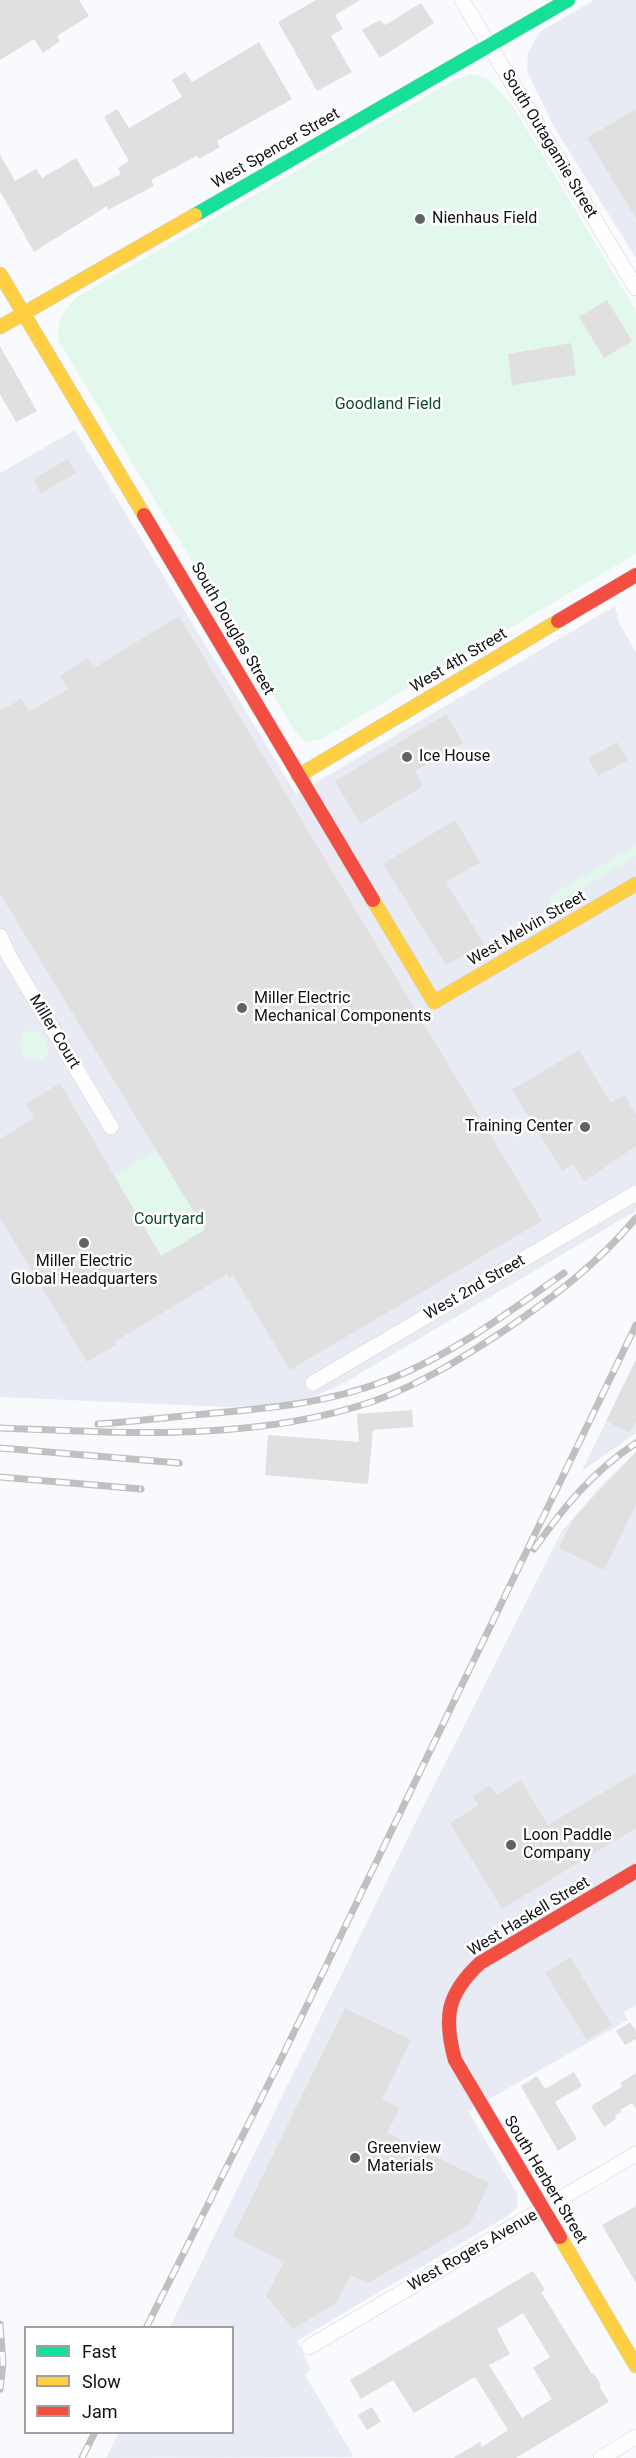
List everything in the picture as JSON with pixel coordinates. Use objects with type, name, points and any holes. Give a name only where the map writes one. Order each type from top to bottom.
[{"type":"street","name":"South Outagamie Street","points":[[462,0],[636,288]]},
{"type":"street","name":"West Spencer Street","points":[[0,327],[568,0]]},
{"type":"street","name":"South Douglas Street","points":[[0,274],[434,1002]]},
{"type":"street","name":"West 4th Street","points":[[298,776],[636,575]]},
{"type":"street","name":"West Melvin Street","points":[[434,1002],[636,884]]},
{"type":"street","name":"Miller Court","points":[[0,936],[9,957],[111,1127]]},
{"type":"street","name":"West 2nd Street","points":[[313,1383],[636,1193]]},
{"type":"street","name":"West Haskell Street","points":[[451,2003],[461,1982],[480,1963],[636,1871]]},
{"type":"street","name":"South Herbert Street","points":[[451,2003],[447,2018],[448,2037],[456,2060],[636,2366]]},
{"type":"street","name":"West Rogers Avenue","points":[[309,2348],[636,2154]]},
{"type":"street","points":[[601,2458],[636,2437]]},
{"type":"shaded area","points":[[594,0],[636,0],[636,258],[554,127],[527,71],[528,53],[540,32]]},
{"type":"shaded area","points":[[75,430],[296,794],[615,606],[619,623],[636,652],[636,1211],[344,1383],[316,1396],[283,1404],[227,1407],[0,1397],[0,473]]},
{"type":"shaded area","points":[[636,1359],[636,1433],[582,1471]]},
{"type":"shaded area","points":[[636,1452],[636,2005],[624,2012],[628,2020],[468,2111],[517,2193],[516,2209],[297,2341],[311,2370],[305,2375],[354,2457],[106,2458],[118,2434],[234,2434],[234,2326],[170,2326],[419,1815],[562,1531],[600,1487]]},
{"type":"green space","name":"Goodland Field","points":[[472,74],[487,78],[511,103],[636,311],[636,554],[320,740],[306,742],[295,731],[59,342],[60,322],[64,312],[77,297],[456,79]]},
{"type":"green space","points":[[636,846],[636,856],[552,905],[548,897]]},
{"type":"green space","points":[[32,1030],[44,1039],[47,1047],[48,1054],[42,1059],[27,1059],[21,1050],[23,1034]]},
{"type":"green space","name":"Courtyard","points":[[157,1150],[205,1230],[161,1256],[113,1176]]},
{"type":"building","points":[[0,0],[79,0],[89,16],[57,36],[60,41],[43,53],[34,39],[0,60]]},
{"type":"building","points":[[316,0],[360,0],[335,15],[343,29],[331,36],[352,72],[317,91],[278,22]]},
{"type":"building","points":[[421,3],[434,23],[380,58],[362,30],[380,20],[385,25]]},
{"type":"building","points":[[259,42],[292,99],[217,141],[220,147],[199,159],[197,156],[151,180],[154,186],[108,210],[107,206],[34,252],[0,191],[0,154],[15,181],[36,169],[42,178],[76,158],[94,188],[121,174],[118,168],[129,161],[104,117],[117,109],[129,128],[182,97],[172,80],[185,72],[192,82]]},
{"type":"building","points":[[636,109],[636,218],[587,138]]},
{"type":"building","points":[[607,300],[632,341],[604,358],[579,317]]},
{"type":"building","points":[[571,343],[576,375],[512,385],[508,354]]},
{"type":"building","points":[[0,346],[37,411],[16,422],[0,394]]},
{"type":"building","points":[[68,459],[76,473],[41,493],[33,479]]},
{"type":"building","name":"Miller Electric Mechanical Components","points":[[179,616],[542,1221],[290,1370],[233,1275],[229,1278],[227,1274],[114,1342],[116,1345],[87,1362],[0,1218],[0,1139],[34,1118],[26,1104],[60,1083],[161,1256],[205,1230],[0,894],[0,711],[21,699],[29,712],[68,689],[60,676],[88,658],[94,668]]},
{"type":"building","name":"Ice House","points":[[446,714],[463,743],[415,771],[423,786],[360,824],[335,781]]},
{"type":"building","points":[[617,742],[628,760],[598,776],[588,758]]},
{"type":"building","points":[[455,820],[480,862],[446,882],[484,944],[446,965],[383,864]]},
{"type":"building","name":"Training Center","points":[[579,1050],[611,1103],[624,1095],[636,1114],[636,1146],[585,1181],[573,1164],[562,1171],[512,1090]]},
{"type":"building","points":[[636,1360],[636,1422],[630,1433],[606,1421]]},
{"type":"building","points":[[412,1410],[413,1427],[373,1430],[368,1484],[265,1475],[268,1435],[359,1442],[357,1414]]},
{"type":"building","points":[[636,1452],[636,1505],[604,1570],[559,1548],[574,1518]]},
{"type":"building","name":"Loon Paddle Company","points":[[636,1773],[636,1828],[502,1909],[450,1823],[479,1805],[473,1796],[490,1785],[496,1795],[521,1780],[548,1825]]},
{"type":"building","points":[[570,1957],[612,2025],[587,2040],[545,1973]]},
{"type":"building","name":"Greenview Materials","points":[[345,2008],[411,2040],[382,2099],[400,2108],[387,2133],[489,2183],[470,2224],[368,2283],[351,2275],[336,2303],[293,2329],[266,2296],[284,2262],[233,2236]]},
{"type":"building","points":[[630,2022],[636,2031],[636,2039],[625,2045],[616,2031]]},
{"type":"building","points":[[574,2072],[582,2086],[555,2102],[577,2139],[558,2151],[521,2086],[537,2076],[545,2089]]},
{"type":"building","points":[[636,2073],[636,2109],[632,2103],[620,2110],[621,2112],[615,2116],[616,2119],[604,2127],[591,2106],[622,2087],[620,2083]]},
{"type":"building","points":[[636,2206],[636,2283],[602,2225]]},
{"type":"building","points":[[533,2271],[545,2290],[541,2292],[592,2374],[594,2373],[609,2402],[516,2458],[453,2458],[480,2442],[482,2447],[508,2430],[475,2377],[414,2413],[393,2380],[361,2399],[350,2380]],"holes":[[[523,2313],[550,2357],[533,2368],[552,2399],[522,2418],[489,2365],[510,2354],[497,2329]]]},
{"type":"building","points":[[372,2407],[381,2422],[367,2430],[358,2415]]},
{"type":"railway","points":[[0,1428],[94,1432],[189,1432],[236,1429],[329,1414],[374,1401],[409,1387],[442,1369],[523,1317],[591,1265],[636,1218]]},
{"type":"railway","points":[[98,1424],[268,1408],[317,1400],[365,1388],[413,1369],[458,1345],[564,1273]]},
{"type":"railway","points":[[147,2326],[282,2057],[636,1325]]},
{"type":"railway","points":[[534,1549],[556,1519],[592,1478],[636,1443]]},
{"type":"railway","points":[[0,1448],[179,1463]]},
{"type":"railway","points":[[0,1477],[141,1489]]},
{"type":"railway","points":[[0,2324],[3,2363],[0,2389]]},
{"type":"railway","points":[[82,2458],[94,2434]]},
{"type":"traffic: fast","points":[[195,215],[568,0]]},
{"type":"traffic: slow","points":[[0,327],[195,215]]},
{"type":"traffic: slow","points":[[0,274],[144,515]]},
{"type":"traffic: slow","points":[[298,776],[558,621]]},
{"type":"traffic: slow","points":[[373,900],[434,1002],[636,884]]},
{"type":"traffic: slow","points":[[560,2237],[636,2366]]},
{"type":"traffic: jam","points":[[144,515],[373,900]]},
{"type":"traffic: jam","points":[[558,621],[636,575]]},
{"type":"traffic: jam","points":[[560,2237],[455,2060],[449,2031],[451,2007],[460,1985],[480,1963],[636,1871]]},
{"type":"place","name":"Nienhaus Field","points":[[420,219]]},
{"type":"place","name":"Ice House","points":[[407,757]]},
{"type":"place","name":"Miller Electric Mechanical Components","points":[[242,1008]]},
{"type":"place","name":"Training Center","points":[[585,1127]]},
{"type":"place","name":"Miller Electric Global Headquarters","points":[[84,1243]]},
{"type":"place","name":"Loon Paddle Company","points":[[511,1845]]},
{"type":"place","name":"Greenview Materials","points":[[355,2158]]}]
